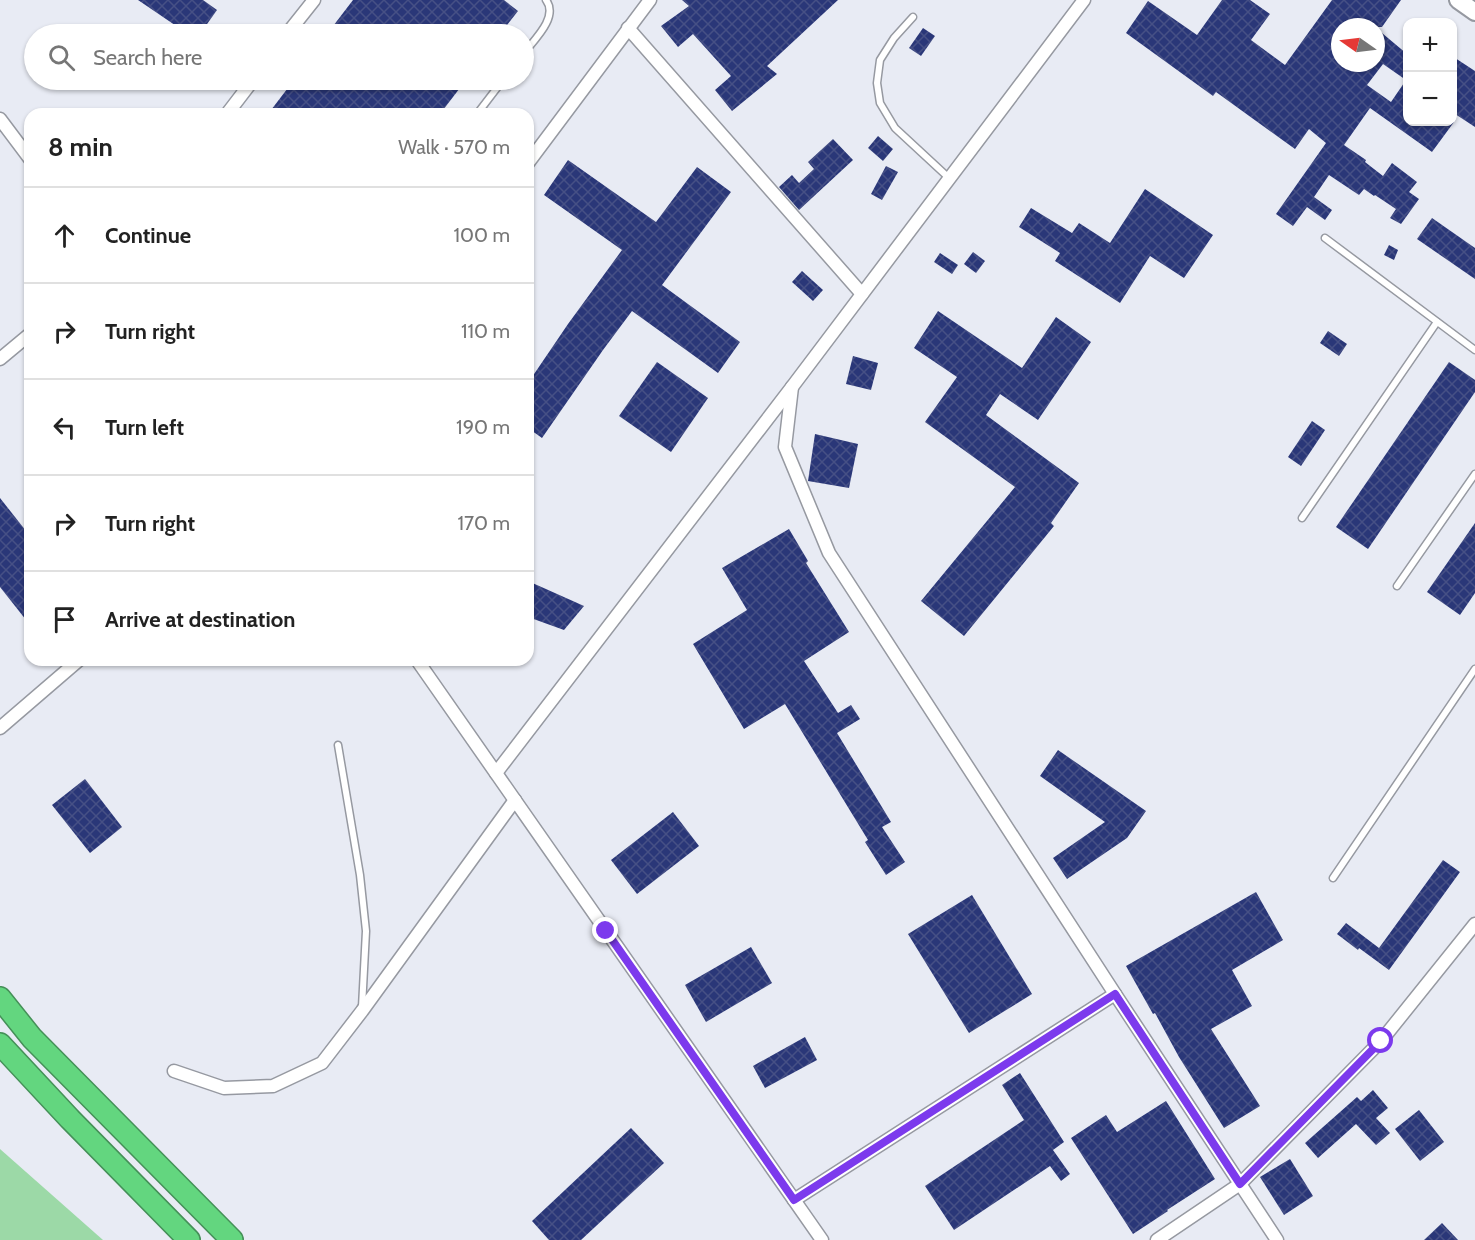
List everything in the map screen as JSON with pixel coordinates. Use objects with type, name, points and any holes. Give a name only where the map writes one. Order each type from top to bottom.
[{"type":"highway","points":[[0,998],[32,1038],[232,1240]]},
{"type":"highway","points":[[0,1044],[189,1240]]},
{"type":"main road","points":[[1458,0],[1475,12]]},
{"type":"street","points":[[295,24],[314,0]]},
{"type":"street","points":[[534,155],[650,0]]},
{"type":"street","points":[[496,773],[792,387],[1084,0]]},
{"type":"street","points":[[628,28],[862,294]]},
{"type":"street","points":[[232,108],[245,90]]},
{"type":"street","points":[[0,119],[24,151]]},
{"type":"street","points":[[0,359],[24,339]]},
{"type":"street","points":[[792,387],[785,447],[829,553],[1277,1240]]},
{"type":"street","points":[[0,728],[72,666]]},
{"type":"street","points":[[421,666],[822,1240]]},
{"type":"street","points":[[174,1071],[224,1088],[273,1086],[322,1063],[515,800]]},
{"type":"street","points":[[1157,1240],[1240,1184],[1381,1041],[1475,924]]},
{"type":"street","points":[[794,1200],[1115,994]]},
{"type":"lane","points":[[534,40],[549,20],[550,4],[546,0]]},
{"type":"lane","points":[[913,17],[894,38],[880,60],[877,82],[880,103],[895,128],[949,179]]},
{"type":"lane","points":[[482,108],[495,90]]},
{"type":"lane","points":[[1325,238],[1475,350]]},
{"type":"lane","points":[[1302,518],[1437,322]]},
{"type":"lane","points":[[1397,586],[1475,474]]},
{"type":"lane","points":[[1333,878],[1475,669]]},
{"type":"lane","points":[[338,745],[360,875],[366,931],[362,1011]]},
{"type":"green space","points":[[0,1149],[103,1240],[0,1240]]},
{"type":"building","points":[[138,0],[203,0],[217,10],[207,24],[173,24]]},
{"type":"building","points":[[353,0],[504,0],[518,11],[508,24],[335,24]]},
{"type":"building","points":[[682,0],[838,0],[767,66],[777,74],[732,111],[715,90],[731,76],[693,34],[678,47],[661,26],[689,6]]},
{"type":"building","points":[[1222,0],[1250,0],[1270,14],[1251,40],[1285,65],[1332,0],[1401,0],[1385,23],[1385,18],[1331,18],[1331,72],[1377,72],[1367,85],[1391,102],[1403,84],[1403,126],[1451,126],[1432,152],[1370,108],[1344,145],[1366,160],[1365,162],[1383,176],[1392,163],[1417,182],[1409,192],[1419,199],[1401,224],[1390,218],[1396,209],[1364,189],[1359,195],[1329,175],[1314,197],[1332,210],[1325,220],[1307,207],[1293,226],[1276,214],[1326,143],[1309,129],[1295,149],[1216,92],[1213,96],[1126,33],[1148,1],[1197,35]]},
{"type":"building","points":[[923,28],[935,36],[921,56],[909,48]]},
{"type":"building","points":[[1385,36],[1403,51],[1403,78],[1385,65]]},
{"type":"building","points":[[1457,59],[1475,71],[1475,127],[1457,115]]},
{"type":"building","points":[[286,90],[458,90],[445,108],[273,108]]},
{"type":"building","points":[[878,136],[893,149],[883,161],[868,148]]},
{"type":"building","points":[[833,139],[853,160],[799,210],[779,187],[792,175],[799,183],[814,169],[808,162]]},
{"type":"building","points":[[568,160],[656,222],[697,167],[731,192],[662,285],[740,342],[718,373],[632,311],[542,438],[534,432],[534,374],[622,250],[544,195]]},
{"type":"building","points":[[886,166],[898,172],[882,200],[871,194]]},
{"type":"building","points":[[1145,189],[1213,235],[1184,278],[1150,256],[1120,303],[1055,261],[1060,253],[1019,227],[1031,208],[1072,233],[1079,223],[1110,243]]},
{"type":"building","points":[[1432,218],[1475,248],[1475,279],[1417,239]]},
{"type":"building","points":[[1389,245],[1398,250],[1394,260],[1384,255]]},
{"type":"building","points":[[973,252],[985,261],[976,273],[964,264]]},
{"type":"building","points":[[940,253],[958,265],[952,274],[934,262]]},
{"type":"building","points":[[802,271],[823,290],[813,301],[792,282]]},
{"type":"building","points":[[938,311],[1022,368],[1056,317],[1091,342],[1038,420],[1000,394],[986,415],[1079,483],[1051,523],[1054,526],[964,636],[921,601],[1015,487],[925,422],[957,377],[914,348]]},
{"type":"building","points":[[1328,331],[1347,344],[1339,356],[1320,343]]},
{"type":"building","points":[[853,356],[878,363],[871,390],[846,384]]},
{"type":"building","points":[[657,362],[708,398],[671,452],[619,416]]},
{"type":"building","points":[[1449,362],[1475,380],[1475,392],[1368,549],[1336,527]]},
{"type":"building","points":[[1312,421],[1325,430],[1301,466],[1288,457]]},
{"type":"building","points":[[815,434],[858,444],[849,488],[808,481]]},
{"type":"building","points":[[0,498],[24,528],[24,617],[0,587]]},
{"type":"building","points":[[1475,523],[1475,593],[1460,615],[1427,592]]},
{"type":"building","points":[[789,529],[808,561],[806,563],[849,632],[804,661],[838,713],[851,705],[860,719],[837,733],[891,822],[882,827],[905,862],[886,875],[865,842],[868,840],[785,704],[744,729],[693,644],[747,610],[722,568]]},
{"type":"building","points":[[534,584],[584,606],[564,630],[534,619]]},
{"type":"building","points":[[1058,750],[1146,811],[1127,838],[1067,879],[1053,858],[1105,822],[1040,776]]},
{"type":"building","points":[[85,779],[122,827],[90,853],[52,805]]},
{"type":"building","points":[[673,812],[699,846],[637,894],[611,860]]},
{"type":"building","points":[[1443,860],[1460,872],[1389,970],[1337,934],[1346,923],[1379,948]]},
{"type":"building","points":[[1256,892],[1283,940],[1232,970],[1252,1006],[1211,1029],[1260,1106],[1224,1128],[1126,966]]},
{"type":"building","points":[[972,895],[1032,994],[969,1033],[908,934]]},
{"type":"building","points":[[751,947],[772,983],[706,1022],[685,985]]},
{"type":"building","points":[[805,1037],[817,1060],[765,1088],[753,1066]]},
{"type":"building","points":[[1020,1073],[1064,1142],[1053,1150],[1070,1174],[1061,1181],[1050,1166],[954,1230],[925,1186],[1024,1120],[1002,1085]]},
{"type":"building","points":[[1373,1090],[1388,1108],[1376,1118],[1390,1133],[1376,1145],[1356,1124],[1318,1158],[1305,1143],[1357,1097],[1361,1101]]},
{"type":"building","points":[[1166,1101],[1215,1179],[1133,1234],[1071,1138],[1106,1115],[1117,1132]]},
{"type":"building","points":[[1419,1110],[1444,1142],[1420,1161],[1395,1129]]},
{"type":"building","points":[[631,1128],[664,1163],[581,1240],[549,1240],[532,1221]]},
{"type":"building","points":[[1290,1159],[1313,1196],[1284,1215],[1260,1177]]},
{"type":"building","points":[[1442,1223],[1458,1240],[1424,1240]]},
{"type":"route","points":[[606,931],[794,1200],[1115,994],[1240,1184],[1381,1041]]}]
